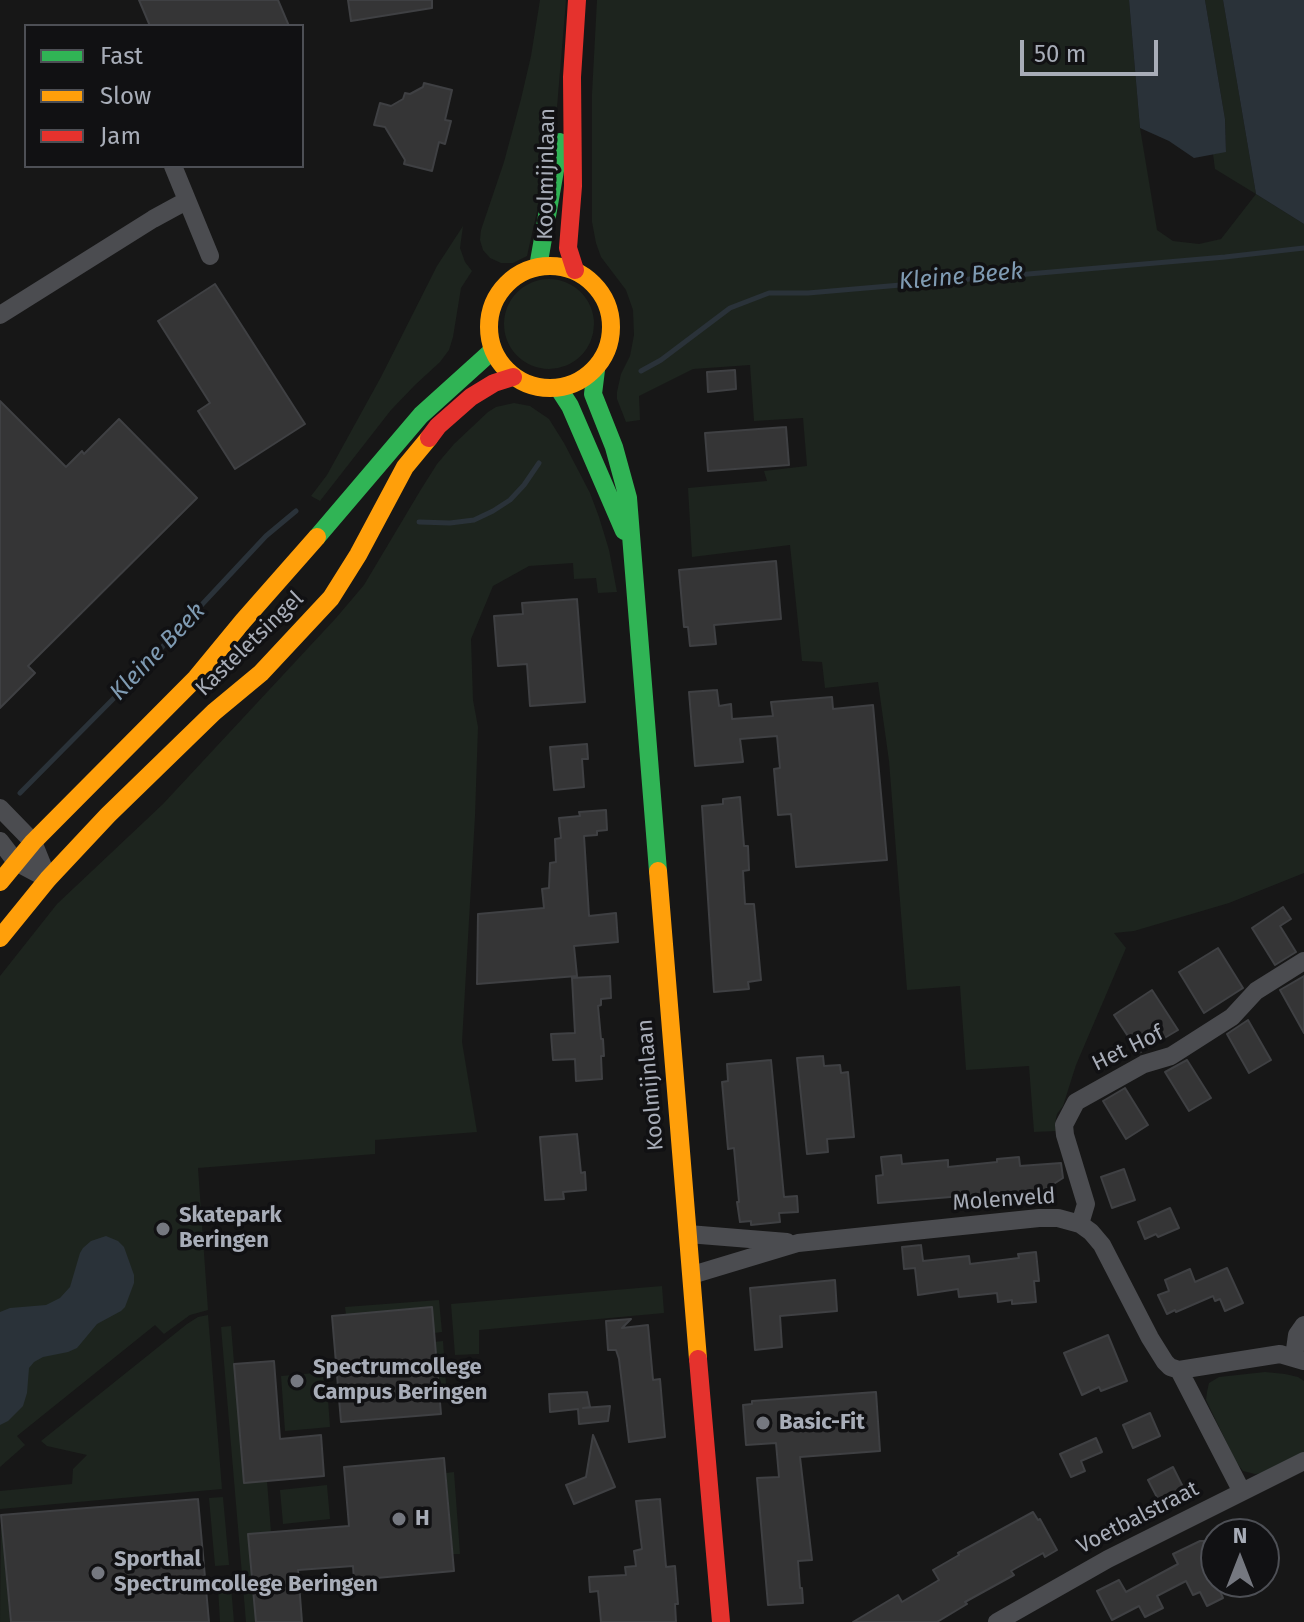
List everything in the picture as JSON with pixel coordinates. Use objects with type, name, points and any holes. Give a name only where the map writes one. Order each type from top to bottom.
[{"type":"main road","name":"Koolmijnlaan","points":[[575,270],[568,248],[573,186],[572,77],[577,0]]},
{"type":"main road","name":"Koolmijnlaan","points":[[538,267],[572,77]]},
{"type":"main road","points":[[557,266],[575,270],[592,281],[604,296],[611,315],[612,334],[607,354],[596,370],[579,382],[559,389],[535,387],[513,377],[501,365],[493,350],[488,328],[492,305],[505,286],[520,273],[538,267],[557,266]]},
{"type":"main road","name":"Kasteletsingel","points":[[0,882],[33,842],[196,678],[421,415],[493,350]]},
{"type":"main road","name":"Koolmijnlaan","points":[[596,370],[593,394],[614,447],[628,498],[721,1622]]},
{"type":"main road","name":"Kasteletsingel","points":[[0,938],[48,879],[108,815],[214,712],[261,673],[331,598],[405,467],[438,426],[471,397],[494,383],[513,377]]},
{"type":"main road","name":"Koolmijnlaan","points":[[559,389],[570,406],[631,544]]},
{"type":"street","points":[[174,168],[210,256]]},
{"type":"street","points":[[0,315],[186,201]]},
{"type":"street","points":[[0,808],[33,842],[48,879]]},
{"type":"street","points":[[0,841],[16,862],[48,879]]},
{"type":"street","name":"Het Hof","points":[[1080,1224],[1086,1204],[1064,1125],[1076,1102],[1144,1064],[1171,1056],[1232,1017],[1256,991],[1304,961]]},
{"type":"street","name":"Molenveld","points":[[798,1243],[1039,1218],[1058,1218],[1080,1224],[1102,1245],[1165,1362],[1179,1370],[1242,1492]]},
{"type":"street","points":[[688,1234],[798,1243]]},
{"type":"street","points":[[692,1275],[798,1243]]},
{"type":"street","points":[[1179,1370],[1280,1354],[1299,1359],[1297,1335],[1304,1325]]},
{"type":"street","name":"Voetbalstraat","points":[[997,1622],[1108,1559],[1304,1461]]},
{"type":"shaded area","points":[[540,0],[566,0],[555,131],[527,256],[513,263],[501,263],[483,250],[481,230],[521,99]]},
{"type":"shaded area","points":[[597,0],[1129,0],[1140,128],[1157,230],[1173,241],[1199,244],[1221,239],[1256,194],[1304,224],[1304,873],[1229,903],[1134,931],[1114,933],[1126,948],[1076,1065],[1063,1106],[1057,1114],[1056,1131],[1034,1132],[1029,1066],[966,1070],[960,986],[907,990],[889,761],[878,682],[825,688],[822,662],[802,661],[790,545],[692,557],[688,488],[767,481],[764,471],[807,466],[803,418],[754,421],[750,365],[693,369],[639,396],[640,420],[626,422],[617,392],[630,356],[634,335],[633,310],[626,290],[601,257],[592,222],[592,94]]},
{"type":"shaded area","points":[[1129,0],[1205,0],[1225,119],[1226,152],[1194,158],[1169,141],[1140,128]]},
{"type":"shaded area","points":[[1205,0],[1223,0],[1256,194],[1215,169],[1213,154],[1226,151],[1225,119]]},
{"type":"shaded area","points":[[1223,0],[1304,0],[1304,224],[1256,194]]},
{"type":"shaded area","points":[[463,226],[460,248],[472,271],[461,288],[449,350],[391,410],[320,501],[311,496],[327,475],[437,266]]},
{"type":"shaded area","points":[[549,279],[566,282],[581,292],[591,307],[594,324],[591,341],[581,356],[566,366],[549,369],[532,366],[517,356],[507,341],[504,324],[507,307],[517,292],[532,282]]},
{"type":"shaded area","points":[[514,403],[530,406],[549,419],[564,443],[599,517],[617,592],[598,593],[596,578],[574,579],[573,563],[529,566],[493,586],[471,639],[473,700],[478,727],[462,1042],[477,1132],[375,1140],[375,1154],[198,1168],[208,1310],[190,1315],[164,1334],[155,1325],[17,1436],[25,1445],[0,1467],[0,976],[57,904],[163,804],[336,618],[364,585],[437,464],[454,444],[488,412]]},
{"type":"shaded area","points":[[106,1236],[124,1247],[134,1275],[125,1307],[97,1324],[77,1348],[34,1362],[29,1368],[23,1406],[0,1425],[0,1312],[10,1308],[46,1305],[60,1298],[70,1287],[83,1248],[91,1241]]},
{"type":"shaded area","points":[[662,1286],[664,1313],[479,1330],[479,1354],[455,1355],[451,1304]]},
{"type":"shaded area","points":[[439,1300],[442,1332],[434,1333],[346,1315],[345,1307]]},
{"type":"shaded area","points":[[208,1315],[222,1489],[0,1509],[0,1491],[72,1484],[73,1469],[87,1455],[47,1446],[41,1441],[187,1324]]},
{"type":"shaded area","points":[[231,1326],[244,1483],[267,1481],[271,1532],[248,1535],[256,1622],[246,1622],[221,1327]]},
{"type":"shaded area","points":[[443,1341],[447,1398],[439,1398],[434,1342]]},
{"type":"shaded area","points":[[326,1372],[330,1427],[285,1431],[281,1376]]},
{"type":"shaded area","points":[[1265,1372],[1298,1377],[1304,1381],[1304,1454],[1265,1473],[1255,1474],[1243,1471],[1236,1462],[1206,1400],[1209,1383],[1219,1377]]},
{"type":"shaded area","points":[[454,1472],[460,1554],[453,1554],[446,1473]]},
{"type":"shaded area","points":[[327,1485],[330,1519],[283,1524],[280,1490]]},
{"type":"shaded area","points":[[223,1497],[229,1565],[215,1566],[209,1498]]},
{"type":"shaded area","points":[[1,1515],[10,1622],[0,1622]]},
{"type":"shaded area","points":[[231,1586],[234,1622],[220,1622],[218,1587]]},
{"type":"building","points":[[139,0],[278,0],[288,24],[149,24]]},
{"type":"building","points":[[348,0],[432,0],[432,8],[351,21]]},
{"type":"building","points":[[424,83],[452,90],[445,120],[451,121],[445,144],[439,142],[432,171],[404,164],[405,160],[385,127],[374,125],[380,103],[391,106],[403,99],[405,93],[410,94],[423,87]]},
{"type":"building","points":[[215,284],[305,424],[235,469],[198,411],[210,403],[158,321]]},
{"type":"building","points":[[735,370],[736,389],[708,392],[707,372]]},
{"type":"building","points":[[0,401],[66,467],[82,451],[84,454],[119,419],[197,498],[28,666],[35,673],[0,708]]},
{"type":"building","points":[[786,427],[789,465],[708,471],[705,433]]},
{"type":"building","points":[[776,561],[781,619],[714,625],[716,644],[690,646],[688,627],[684,627],[679,570]]},
{"type":"building","points":[[577,599],[585,702],[530,706],[527,664],[498,666],[494,616],[523,614],[522,603]]},
{"type":"building","points":[[717,690],[719,706],[731,704],[732,719],[773,716],[771,702],[832,697],[833,709],[873,705],[887,860],[796,867],[791,814],[778,815],[774,769],[780,768],[777,736],[740,739],[743,762],[695,766],[689,692]]},
{"type":"building","points":[[587,744],[588,759],[582,759],[584,787],[554,790],[550,747]]},
{"type":"building","points":[[740,797],[744,846],[748,846],[749,870],[743,871],[745,904],[754,904],[761,980],[748,982],[749,989],[714,992],[702,806],[723,804],[723,799]]},
{"type":"building","points":[[606,810],[607,830],[584,836],[589,916],[616,913],[618,942],[574,946],[577,976],[477,984],[478,914],[544,908],[542,889],[549,888],[550,863],[556,862],[555,839],[561,838],[559,818],[580,816],[579,812]]},
{"type":"building","points":[[1283,907],[1291,919],[1280,926],[1296,952],[1275,965],[1252,928]]},
{"type":"building","points":[[1218,948],[1243,988],[1204,1013],[1179,972]]},
{"type":"building","points":[[610,976],[611,998],[601,999],[598,1006],[604,1056],[601,1056],[602,1079],[576,1081],[575,1059],[553,1060],[551,1034],[575,1033],[572,978]]},
{"type":"building","points":[[1304,976],[1304,1033],[1280,990]]},
{"type":"building","points":[[1152,990],[1178,1030],[1139,1053],[1114,1015]]},
{"type":"building","points":[[1248,1020],[1271,1060],[1249,1073],[1227,1034]]},
{"type":"building","points":[[823,1056],[824,1066],[840,1065],[841,1073],[848,1072],[854,1137],[827,1139],[828,1152],[807,1154],[797,1058]]},
{"type":"building","points":[[771,1060],[784,1197],[797,1196],[798,1212],[779,1213],[780,1222],[751,1225],[751,1221],[740,1222],[734,1148],[728,1149],[722,1082],[728,1081],[727,1064]]},
{"type":"building","points":[[1187,1060],[1211,1098],[1189,1111],[1165,1072]]},
{"type":"building","points":[[1125,1088],[1148,1125],[1126,1139],[1103,1101]]},
{"type":"building","points":[[577,1134],[586,1190],[563,1192],[564,1199],[545,1200],[540,1137]]},
{"type":"building","points":[[901,1155],[902,1164],[948,1160],[948,1167],[1019,1157],[1020,1166],[1061,1163],[1063,1178],[1041,1192],[1045,1200],[999,1202],[999,1193],[878,1203],[876,1176],[883,1175],[881,1157]]},
{"type":"building","points":[[1124,1169],[1135,1200],[1112,1208],[1101,1177]]},
{"type":"building","points":[[1170,1208],[1179,1228],[1145,1239],[1138,1222]]},
{"type":"building","points":[[921,1245],[923,1261],[969,1256],[970,1264],[1019,1258],[1018,1254],[1036,1252],[1039,1281],[1034,1281],[1036,1302],[998,1302],[997,1293],[959,1297],[958,1289],[918,1295],[915,1268],[904,1269],[902,1247]]},
{"type":"building","points":[[1227,1268],[1243,1303],[1225,1311],[1220,1299],[1215,1301],[1213,1296],[1167,1314],[1158,1295],[1169,1291],[1165,1280],[1190,1269],[1195,1282]]},
{"type":"building","points":[[835,1280],[837,1311],[780,1316],[782,1347],[755,1350],[750,1288]]},
{"type":"building","points":[[432,1307],[441,1414],[341,1422],[332,1316]]},
{"type":"building","points":[[631,1319],[622,1328],[648,1325],[653,1380],[660,1379],[665,1437],[629,1442],[619,1359],[616,1350],[608,1350],[606,1321]]},
{"type":"building","points":[[1108,1335],[1127,1381],[1101,1391],[1099,1387],[1082,1395],[1064,1353]]},
{"type":"building","points":[[274,1361],[280,1439],[321,1435],[324,1476],[244,1483],[234,1364]]},
{"type":"building","points":[[587,1392],[590,1407],[583,1408],[610,1406],[608,1421],[579,1424],[578,1409],[550,1412],[549,1394]]},
{"type":"building","points":[[876,1392],[880,1451],[800,1457],[812,1560],[798,1561],[803,1603],[768,1605],[757,1478],[779,1477],[776,1443],[746,1445],[743,1405],[752,1404],[752,1401]]},
{"type":"building","points":[[1150,1413],[1160,1436],[1133,1448],[1123,1425]]},
{"type":"building","points":[[593,1435],[615,1487],[574,1504],[566,1485],[586,1477]]},
{"type":"building","points":[[1096,1438],[1102,1452],[1081,1461],[1085,1471],[1071,1477],[1060,1454]]},
{"type":"building","name":"H","points":[[444,1458],[454,1571],[354,1580],[353,1566],[298,1570],[302,1622],[256,1622],[248,1534],[349,1526],[344,1467]]},
{"type":"building","points":[[1173,1467],[1184,1489],[1159,1501],[1148,1480]]},
{"type":"building","name":"Sporthal Spectrumcollege Beringen","points":[[198,1499],[209,1622],[11,1622],[1,1515]]},
{"type":"building","points":[[660,1499],[666,1567],[675,1566],[676,1622],[601,1622],[598,1591],[590,1592],[589,1577],[626,1575],[625,1567],[636,1566],[634,1551],[642,1549],[636,1501]]},
{"type":"building","points":[[1033,1512],[1057,1550],[1045,1557],[1043,1553],[1011,1571],[1014,1575],[965,1602],[967,1604],[937,1622],[853,1622],[898,1595],[902,1602],[939,1580],[933,1570]]},
{"type":"building","points":[[1200,1541],[1200,1592],[1193,1595],[1186,1581],[1157,1596],[1163,1608],[1145,1617],[1139,1606],[1112,1620],[1097,1591],[1119,1580],[1126,1592],[1178,1564],[1173,1554]]},
{"type":"building","points":[[1203,1598],[1223,1598],[1207,1606]]},
{"type":"waterway","name":"Kleine Beek","points":[[641,371],[661,360],[730,308],[769,293],[808,293],[1304,248]]},
{"type":"waterway","name":"Kleine Beek","points":[[419,522],[474,520],[493,511],[510,500],[539,463]]},
{"type":"waterway","name":"Kleine Beek","points":[[20,793],[123,689],[266,536],[296,511]]},
{"type":"traffic: fast","points":[[538,267],[560,142]]},
{"type":"traffic: fast","points":[[317,537],[421,415],[493,350]]},
{"type":"traffic: fast","points":[[596,370],[593,394],[614,447],[628,498],[658,871]]},
{"type":"traffic: fast","points":[[559,389],[570,406],[624,531]]},
{"type":"traffic: slow","points":[[550,266],[574,270],[593,284],[607,303],[611,327],[607,351],[593,370],[574,384],[550,388],[526,384],[507,370],[493,351],[489,327],[493,303],[507,284],[526,270],[550,266]]},
{"type":"traffic: slow","points":[[0,938],[48,879],[108,815],[214,712],[261,673],[331,598],[405,467],[429,438]]},
{"type":"traffic: slow","points":[[0,882],[33,842],[196,678],[317,537]]},
{"type":"traffic: slow","points":[[658,871],[698,1359]]},
{"type":"traffic: jam","points":[[575,270],[568,248],[573,186],[572,77],[577,0]]},
{"type":"traffic: jam","points":[[429,438],[471,397],[494,383],[513,377]]},
{"type":"traffic: jam","points":[[698,1359],[721,1622]]},
{"type":"place","name":"Skatepark Beringen","points":[[163,1229]]},
{"type":"place","name":"Spectrumcollege Campus Beringen","points":[[297,1381]]},
{"type":"place","name":"Basic-Fit","points":[[763,1423]]},
{"type":"place","name":"H","points":[[399,1519]]},
{"type":"place","name":"Sporthal Spectrumcollege Beringen","points":[[98,1573]]}]
